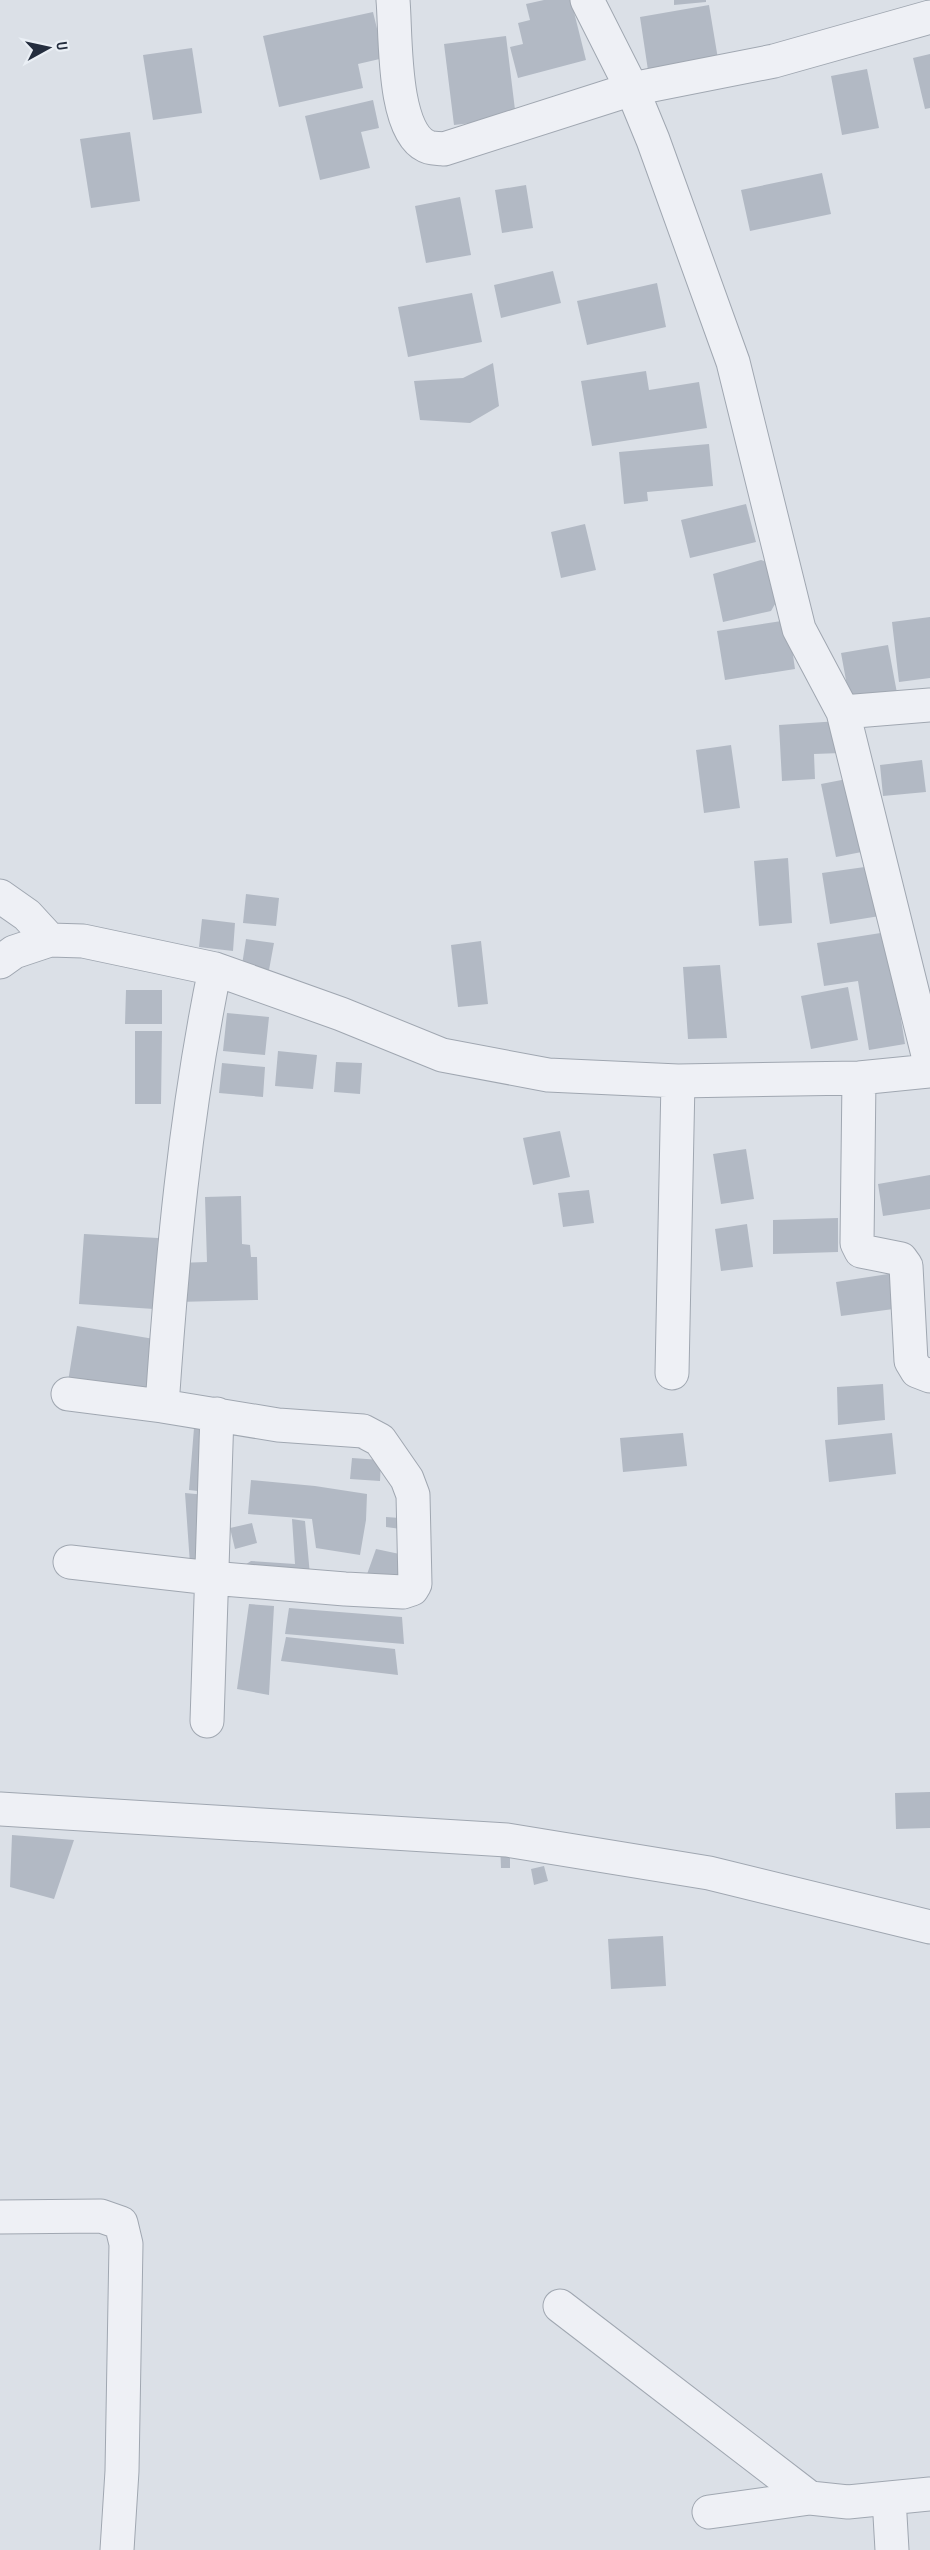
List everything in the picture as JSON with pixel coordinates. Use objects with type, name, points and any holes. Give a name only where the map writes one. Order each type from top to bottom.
[{"type":"street","points":[[393,0],[403,110],[410,130],[426,147],[444,148],[460,145],[633,89],[774,61],[930,16]]},
{"type":"street","points":[[587,0],[633,89],[733,362],[799,629],[843,712],[930,1063]]},
{"type":"street","points":[[843,712],[930,705]]},
{"type":"street","points":[[0,896],[27,915],[51,940]]},
{"type":"street","points":[[0,962],[15,952],[51,940],[83,942],[215,969],[340,1014],[442,1055],[548,1075],[678,1081],[859,1078],[930,1071]]},
{"type":"street","points":[[162,1406],[178,1199],[202,1030],[215,969]]},
{"type":"street","points":[[859,1078],[857,1243],[861,1251],[902,1259],[906,1266],[911,1361],[917,1371],[930,1376]]},
{"type":"street","points":[[672,1373],[678,1081]]},
{"type":"street","points":[[68,1394],[217,1414],[278,1425],[363,1431],[380,1440],[407,1479],[413,1495],[416,1578],[412,1589],[403,1592],[211,1578],[70,1562]]},
{"type":"street","points":[[207,1720],[217,1414]]},
{"type":"street","points":[[0,1809],[507,1840],[709,1873],[930,1927]]},
{"type":"street","points":[[0,2217],[100,2216],[121,2223],[126,2244],[122,2471],[117,2550]]},
{"type":"street","points":[[561,2306],[810,2498]]},
{"type":"street","points":[[709,2512],[810,2498],[848,2502],[930,2494]]},
{"type":"street","points":[[889,2498],[892,2550]]},
{"type":"building","points":[[544,0],[571,0],[586,60],[518,78],[510,47],[523,44],[518,23],[530,20],[526,4]]},
{"type":"building","points":[[674,0],[706,0],[706,2],[674,5]]},
{"type":"building","points":[[709,5],[719,65],[649,77],[640,17]]},
{"type":"building","points":[[373,12],[384,58],[358,64],[363,88],[279,107],[263,36]]},
{"type":"building","points":[[506,36],[516,118],[454,125],[444,44]]},
{"type":"building","points":[[192,48],[202,113],[153,120],[143,55]]},
{"type":"building","points":[[930,54],[930,108],[925,109],[913,58]]},
{"type":"building","points":[[867,69],[879,128],[842,135],[831,76]]},
{"type":"building","points":[[373,100],[379,128],[361,132],[370,168],[320,180],[305,116]]},
{"type":"building","points":[[130,132],[140,201],[91,208],[80,139]]},
{"type":"building","points":[[822,173],[831,214],[750,231],[741,190]]},
{"type":"building","points":[[526,185],[533,228],[502,233],[495,190]]},
{"type":"building","points":[[460,197],[471,255],[426,263],[415,206]]},
{"type":"building","points":[[553,271],[561,303],[501,318],[494,285]]},
{"type":"building","points":[[657,283],[666,327],[587,345],[577,301]]},
{"type":"building","points":[[472,293],[482,342],[408,357],[398,307]]},
{"type":"building","points":[[493,363],[499,406],[470,423],[420,420],[414,381],[463,378]]},
{"type":"building","points":[[646,371],[649,390],[699,382],[707,428],[592,446],[581,381]]},
{"type":"building","points":[[709,444],[713,486],[647,492],[648,501],[624,504],[619,452]]},
{"type":"building","points":[[746,504],[756,542],[690,558],[681,520]]},
{"type":"building","points":[[585,524],[596,570],[561,578],[551,532]]},
{"type":"building","points":[[761,560],[778,566],[782,592],[771,611],[723,622],[713,574]]},
{"type":"building","points":[[930,617],[930,678],[899,682],[892,622]]},
{"type":"building","points":[[788,620],[795,669],[725,680],[717,631]]},
{"type":"building","points":[[888,645],[897,693],[850,702],[841,653]]},
{"type":"building","points":[[839,721],[841,753],[814,754],[815,779],[782,781],[779,725]]},
{"type":"building","points":[[731,745],[740,808],[704,813],[696,750]]},
{"type":"building","points":[[922,760],[926,792],[883,796],[880,765]]},
{"type":"building","points":[[857,777],[872,850],[836,857],[821,784]]},
{"type":"building","points":[[788,858],[792,923],[759,926],[754,861]]},
{"type":"building","points":[[879,865],[886,915],[830,924],[822,873]]},
{"type":"building","points":[[246,894],[279,898],[276,926],[243,923]]},
{"type":"building","points":[[202,919],[235,923],[233,951],[199,947]]},
{"type":"building","points":[[887,932],[905,1044],[869,1050],[858,981],[824,986],[817,943]]},
{"type":"building","points":[[246,939],[274,943],[269,970],[242,965]]},
{"type":"building","points":[[481,941],[488,1004],[458,1007],[451,945]]},
{"type":"building","points":[[720,965],[727,1038],[688,1039],[683,967]]},
{"type":"building","points":[[848,987],[858,1040],[811,1049],[801,996]]},
{"type":"building","points":[[126,990],[162,990],[162,1024],[125,1024]]},
{"type":"building","points":[[227,1013],[269,1017],[265,1055],[223,1051]]},
{"type":"building","points":[[135,1031],[162,1031],[161,1104],[135,1104]]},
{"type":"building","points":[[278,1051],[317,1055],[313,1089],[275,1086]]},
{"type":"building","points":[[336,1062],[362,1063],[360,1094],[334,1092]]},
{"type":"building","points":[[222,1063],[265,1067],[263,1097],[219,1093]]},
{"type":"building","points":[[560,1131],[570,1177],[533,1185],[523,1138]]},
{"type":"building","points":[[746,1149],[754,1199],[721,1204],[713,1154]]},
{"type":"building","points":[[930,1175],[930,1209],[883,1216],[878,1184]]},
{"type":"building","points":[[589,1190],[594,1223],[563,1227],[558,1193]]},
{"type":"building","points":[[241,1196],[242,1244],[250,1245],[251,1257],[257,1257],[258,1300],[177,1302],[176,1263],[207,1262],[205,1197]]},
{"type":"building","points":[[838,1218],[838,1252],[773,1254],[773,1220]]},
{"type":"building","points":[[747,1224],[753,1267],[721,1271],[715,1229]]},
{"type":"building","points":[[84,1234],[158,1238],[154,1309],[79,1304]]},
{"type":"building","points":[[895,1273],[901,1308],[841,1316],[836,1282]]},
{"type":"building","points":[[77,1326],[154,1339],[143,1407],[66,1394]]},
{"type":"building","points":[[883,1384],[885,1420],[838,1425],[837,1387]]},
{"type":"building","points":[[194,1428],[213,1430],[207,1492],[189,1490]]},
{"type":"building","points":[[683,1433],[687,1466],[623,1472],[620,1438]]},
{"type":"building","points":[[892,1433],[896,1474],[829,1482],[825,1440]]},
{"type":"building","points":[[352,1458],[381,1460],[380,1481],[350,1479]]},
{"type":"building","points":[[251,1480],[367,1494],[366,1520],[360,1555],[316,1548],[312,1519],[248,1514]]},
{"type":"building","points":[[185,1493],[206,1495],[201,1563],[190,1564]]},
{"type":"building","points":[[386,1517],[400,1518],[401,1529],[386,1527]]},
{"type":"building","points":[[292,1519],[305,1521],[310,1575],[237,1570],[251,1561],[295,1564]]},
{"type":"building","points":[[252,1523],[257,1543],[235,1549],[230,1528]]},
{"type":"building","points":[[376,1549],[409,1556],[403,1584],[366,1577]]},
{"type":"building","points":[[249,1604],[274,1606],[269,1695],[237,1689]]},
{"type":"building","points":[[289,1608],[402,1617],[404,1644],[285,1634]]},
{"type":"building","points":[[286,1637],[395,1649],[398,1675],[281,1661]]},
{"type":"building","points":[[930,1792],[930,1828],[896,1829],[895,1793]]},
{"type":"building","points":[[12,1835],[74,1840],[54,1899],[10,1887]]},
{"type":"building","points":[[500,1842],[510,1842],[510,1868],[501,1868]]},
{"type":"building","points":[[544,1866],[548,1881],[534,1885],[531,1869]]},
{"type":"building","points":[[663,1936],[666,1986],[611,1989],[608,1939]]}]
